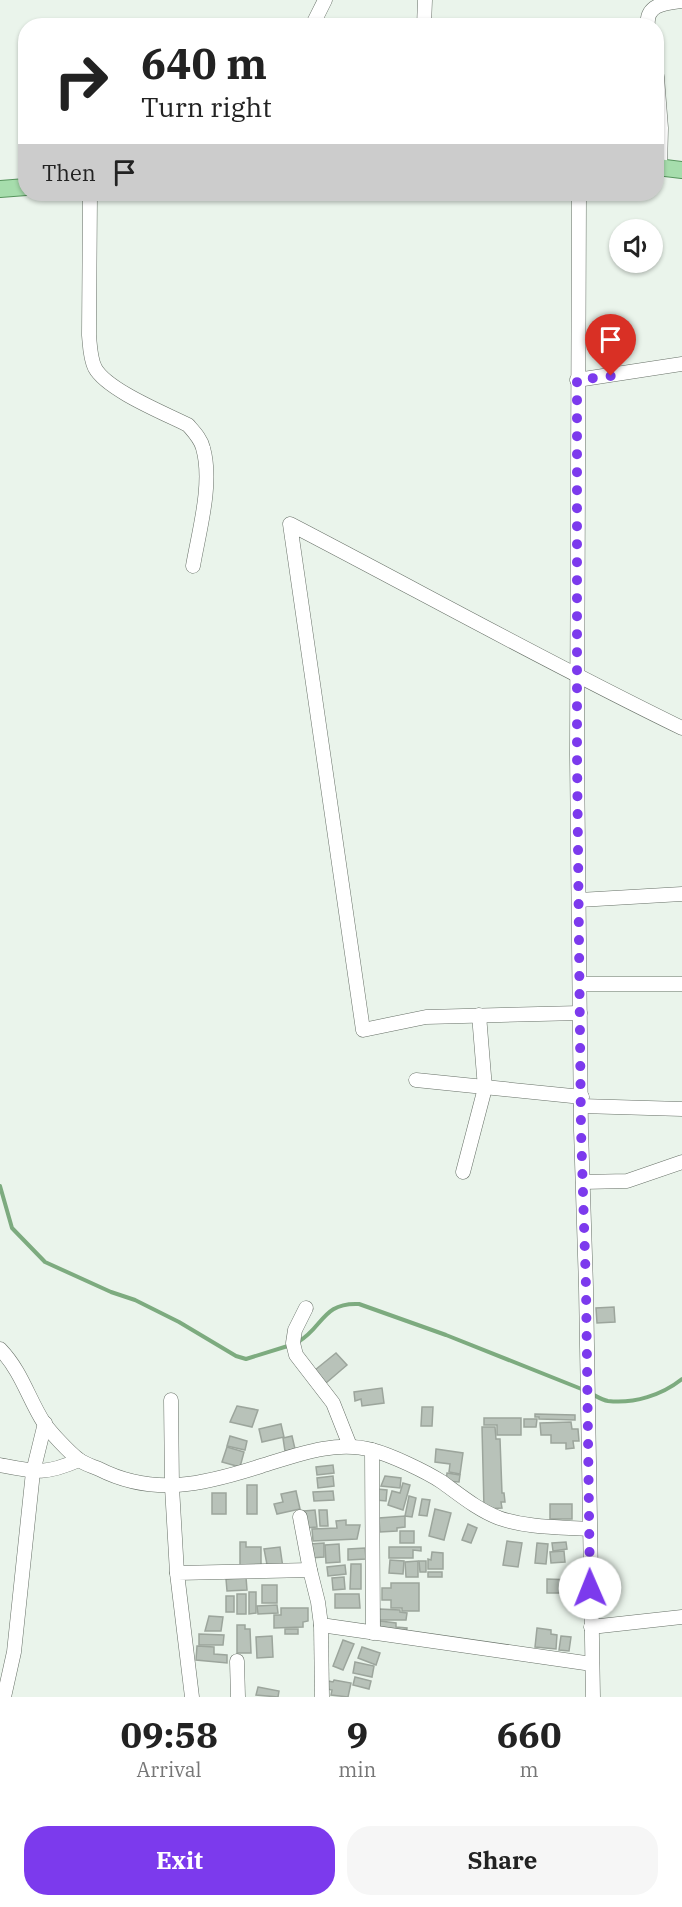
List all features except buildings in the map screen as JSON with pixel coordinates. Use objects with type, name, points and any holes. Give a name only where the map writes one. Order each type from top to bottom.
[{"type":"main road","points":[[664,168],[682,170]]},
{"type":"main road","points":[[0,189],[18,188]]},
{"type":"street","points":[[316,18],[325,0]]},
{"type":"street","points":[[424,18],[425,0]]},
{"type":"street","points":[[649,18],[649,13],[654,7],[664,3],[682,1]]},
{"type":"street","points":[[90,201],[89,335],[96,369],[106,382],[188,425],[197,435],[204,449],[207,481],[193,566]]},
{"type":"street","points":[[579,201],[577,677],[580,1013],[593,1697]]},
{"type":"street","points":[[577,380],[682,364]]},
{"type":"street","points":[[580,1013],[426,1017],[363,1030],[290,524],[521,645],[577,677],[682,728]]},
{"type":"street","points":[[579,900],[682,894]]},
{"type":"street","points":[[580,984],[682,984]]},
{"type":"street","points":[[463,1172],[485,1088],[479,1015]]},
{"type":"street","points":[[416,1080],[581,1101],[682,1109]]},
{"type":"street","points":[[584,1182],[627,1181],[682,1162]]},
{"type":"street","points":[[306,1308],[295,1330],[293,1343],[296,1355],[333,1403],[350,1446]]},
{"type":"street","points":[[0,1349],[23,1380],[45,1423],[79,1460],[133,1482],[172,1487],[232,1475],[305,1453],[350,1446],[372,1450],[439,1480],[477,1507],[499,1517],[519,1523],[589,1529]]},
{"type":"street","points":[[171,1400],[172,1487],[177,1573],[192,1697]]},
{"type":"street","points":[[4,1697],[14,1652],[33,1472],[45,1423]]},
{"type":"street","points":[[372,1450],[373,1633]]},
{"type":"street","points":[[0,1466],[46,1472],[79,1460]]},
{"type":"street","points":[[300,1517],[321,1625],[322,1697]]},
{"type":"street","points":[[177,1573],[310,1570]]},
{"type":"street","points":[[591,1627],[682,1617]]},
{"type":"street","points":[[321,1625],[592,1664]]},
{"type":"street","points":[[237,1661],[238,1697]]},
{"type":"waterway","points":[[0,1186],[12,1228],[45,1262],[111,1292],[135,1300],[179,1322],[236,1356],[246,1359],[291,1345]]},
{"type":"waterway","points":[[298,1342],[313,1330],[330,1311],[347,1304],[359,1304],[446,1335],[584,1390]]},
{"type":"waterway","points":[[590,1393],[608,1401],[638,1400],[666,1390],[682,1379]]},
{"type":"route","points":[[590,1588],[584,1182],[581,1130],[577,755],[577,380],[611,376]]}]
